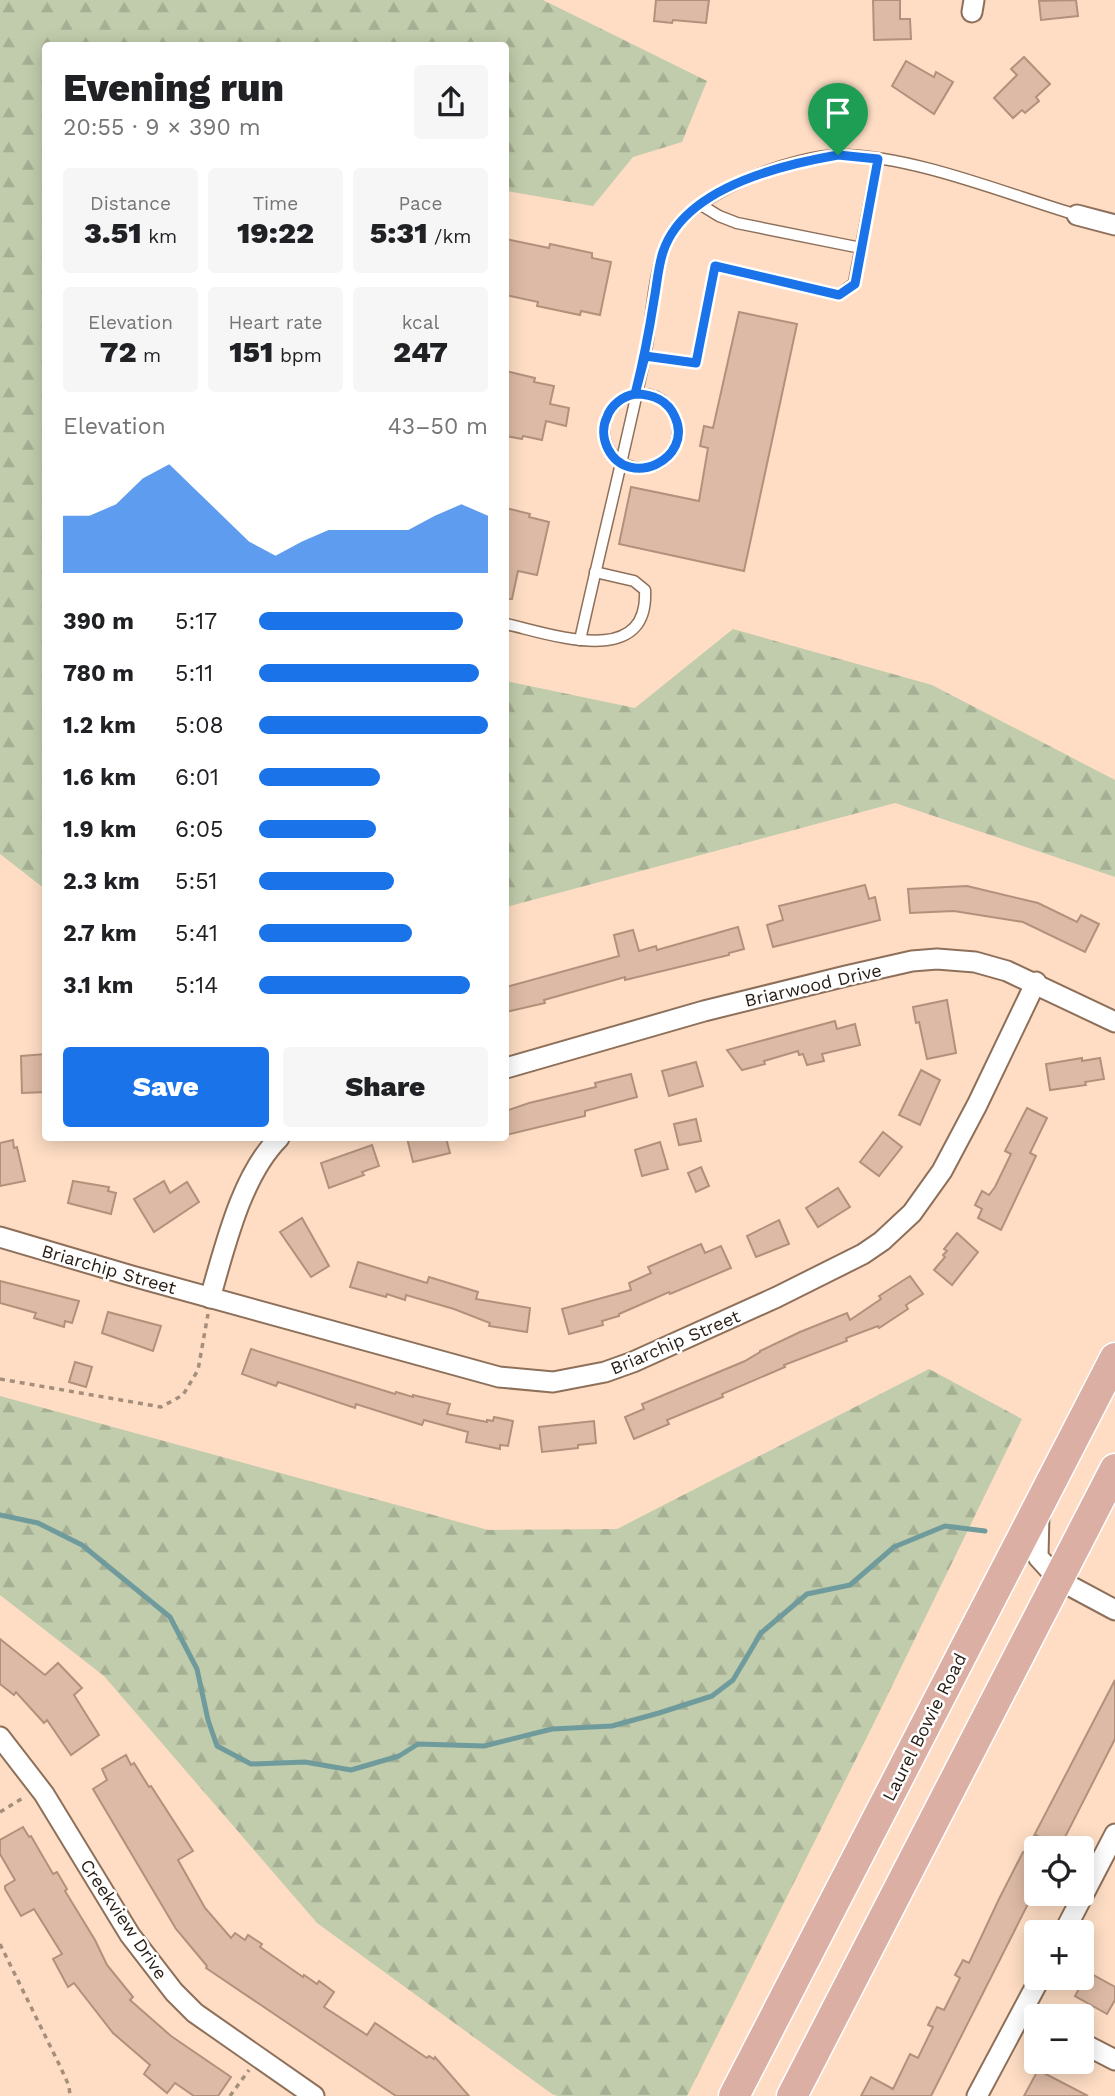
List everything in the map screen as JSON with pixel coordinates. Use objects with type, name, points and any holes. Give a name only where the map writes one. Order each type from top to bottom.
[{"type":"main road","name":"Laurel Bowie Road","points":[[734,2096],[1115,1358]]},
{"type":"main road","points":[[792,2096],[1115,1469]]},
{"type":"street","points":[[1077,215],[1115,226]]},
{"type":"street","name":"Briarwood Drive","points":[[509,1067],[704,1011],[912,961],[937,959],[975,962],[1007,971],[1036,982],[1115,1022]]},
{"type":"street","name":"Briarchip Street","points":[[0,1237],[488,1374],[524,1381],[579,1379],[634,1362],[814,1279],[863,1254],[895,1230],[928,1193],[942,1171],[1036,982]]},
{"type":"street","points":[[211,1298],[246,1190],[261,1160],[277,1141]]},
{"type":"street","points":[[1039,1505],[1038,1557],[1059,1580],[1115,1610]]},
{"type":"street","name":"Creekview Drive","points":[[0,1737],[39,1787],[130,1935],[163,1979],[195,2013],[314,2096]]},
{"type":"street","points":[[1070,1920],[1115,1835]]},
{"type":"street","points":[[977,2096],[1024,2024]]},
{"type":"street","points":[[1094,2049],[1115,2060]]},
{"type":"lane","points":[[580,640],[645,356],[662,253],[677,226],[713,196],[754,175],[838,155],[878,159],[968,181],[1077,215]]},
{"type":"lane","points":[[645,356],[696,363],[715,266],[839,295],[855,284],[878,159]]},
{"type":"lane","points":[[702,205],[737,223],[861,248]]},
{"type":"lane","points":[[635,394],[656,397],[667,404],[678,426],[678,439],[673,450],[665,460],[642,469],[621,463],[610,453],[605,442],[606,418],[612,408],[621,399],[635,394]]},
{"type":"lane","points":[[509,625],[580,640],[603,642],[626,635],[646,606],[645,590],[634,581],[595,572]]},
{"type":"path","points":[[0,1379],[161,1407],[183,1395],[198,1370],[211,1298]]},
{"type":"path","points":[[0,1812],[39,1787]]},
{"type":"path","points":[[0,1944],[60,2066],[69,2086],[70,2096]]},
{"type":"path","points":[[230,2096],[258,2057]]},
{"type":"green space","points":[[0,0],[543,0],[707,81],[682,142],[633,157],[593,206],[509,192],[509,42],[42,42],[42,887],[0,854]]},
{"type":"green space","points":[[733,629],[932,685],[1115,780],[1115,877],[895,803],[509,906],[509,682],[635,708]]},
{"type":"green space","points":[[929,1369],[1022,1419],[872,1727],[687,2096],[552,2094],[317,1923],[104,1676],[0,1595],[0,1396],[488,1530],[617,1529]]},
{"type":"building","points":[[656,0],[709,0],[706,23],[654,21]]},
{"type":"building","points":[[873,0],[900,0],[900,19],[910,19],[911,39],[874,40]]},
{"type":"building","points":[[1076,0],[1078,16],[1041,20],[1039,1]]},
{"type":"building","points":[[1024,57],[1050,84],[1036,97],[1039,101],[1025,113],[1022,110],[1013,118],[994,98],[1017,75],[1011,69]]},
{"type":"building","points":[[906,61],[934,77],[936,72],[953,82],[934,114],[892,86]]},
{"type":"building","points":[[509,240],[549,248],[550,244],[592,253],[592,258],[611,262],[600,315],[581,311],[580,315],[537,306],[538,302],[509,296]]},
{"type":"building","points":[[739,312],[797,324],[744,571],[619,544],[631,487],[699,501],[708,448],[700,446],[704,426],[713,428]]},
{"type":"building","points":[[509,372],[535,378],[534,382],[554,386],[550,404],[569,408],[566,426],[546,421],[542,440],[523,436],[522,439],[509,437]]},
{"type":"building","points":[[509,509],[549,522],[537,575],[518,571],[512,599],[509,599]]},
{"type":"building","points":[[865,885],[869,899],[875,897],[880,920],[773,947],[767,925],[783,920],[779,906]]},
{"type":"building","points":[[967,886],[1038,903],[1077,922],[1081,915],[1099,924],[1085,952],[1023,922],[954,911],[910,913],[908,889]]},
{"type":"building","points":[[738,927],[744,949],[625,980],[625,977],[544,1000],[545,1003],[509,1011],[509,986],[619,956],[614,935],[633,930],[639,951],[656,946],[657,950]]},
{"type":"building","points":[[947,1000],[956,1053],[927,1059],[913,1007]]},
{"type":"building","points":[[835,1021],[837,1029],[855,1024],[860,1045],[822,1054],[824,1061],[807,1065],[803,1054],[799,1055],[798,1051],[742,1070],[727,1050]]},
{"type":"building","points":[[42,1054],[42,1092],[22,1093],[21,1056]]},
{"type":"building","points":[[1082,1058],[1082,1061],[1100,1058],[1104,1079],[1085,1082],[1086,1085],[1050,1090],[1046,1064]]},
{"type":"building","points":[[696,1062],[703,1086],[669,1096],[662,1071]]},
{"type":"building","points":[[921,1070],[940,1080],[920,1125],[899,1115]]},
{"type":"building","points":[[631,1074],[637,1097],[585,1111],[585,1116],[509,1134],[509,1110],[596,1087],[595,1083]]},
{"type":"building","points":[[1027,1108],[1047,1118],[1030,1153],[1036,1156],[1001,1230],[978,1218],[982,1209],[975,1205],[982,1191],[989,1195],[995,1187],[1011,1154],[1005,1151]]},
{"type":"building","points":[[696,1119],[701,1141],[679,1145],[674,1124]]},
{"type":"building","points":[[883,1132],[902,1147],[879,1176],[860,1162]]},
{"type":"building","points":[[13,1140],[25,1181],[0,1186],[0,1143]]},
{"type":"building","points":[[408,1141],[447,1141],[450,1153],[413,1162]]},
{"type":"building","points":[[660,1142],[668,1169],[642,1176],[635,1150]]},
{"type":"building","points":[[372,1145],[379,1166],[362,1172],[364,1175],[329,1188],[321,1163]]},
{"type":"building","points":[[701,1167],[709,1186],[696,1192],[688,1173]]},
{"type":"building","points":[[73,1181],[109,1187],[108,1191],[116,1193],[111,1214],[68,1203]]},
{"type":"building","points":[[164,1181],[170,1193],[187,1182],[199,1202],[154,1232],[134,1199]]},
{"type":"building","points":[[838,1188],[850,1207],[818,1227],[806,1208]]},
{"type":"building","points":[[302,1218],[329,1266],[311,1277],[280,1232]]},
{"type":"building","points":[[779,1220],[789,1244],[756,1257],[747,1236]]},
{"type":"building","points":[[957,1233],[978,1252],[952,1285],[934,1270],[945,1257],[943,1255],[947,1251],[944,1249]]},
{"type":"building","points":[[701,1244],[705,1253],[721,1246],[731,1268],[602,1321],[603,1325],[569,1334],[562,1309],[631,1290],[629,1283],[651,1273],[648,1267]]},
{"type":"building","points":[[358,1262],[427,1283],[429,1277],[478,1292],[476,1299],[530,1308],[527,1332],[489,1326],[490,1323],[454,1309],[406,1295],[405,1300],[350,1287]]},
{"type":"building","points":[[910,1276],[923,1294],[906,1305],[908,1309],[879,1328],[878,1326],[846,1338],[847,1341],[784,1365],[785,1367],[722,1394],[723,1397],[667,1420],[669,1424],[634,1439],[625,1417],[644,1409],[642,1404],[745,1361],[800,1332],[847,1313],[850,1320],[881,1299],[879,1296]]},
{"type":"building","points":[[0,1281],[79,1301],[72,1323],[65,1321],[64,1327],[34,1318],[36,1313],[0,1303]]},
{"type":"building","points":[[108,1312],[161,1326],[153,1351],[102,1333]]},
{"type":"building","points":[[251,1349],[395,1394],[413,1395],[450,1404],[447,1414],[487,1422],[493,1421],[494,1417],[513,1421],[508,1446],[500,1445],[500,1449],[466,1442],[468,1432],[424,1420],[422,1425],[356,1404],[355,1408],[278,1382],[276,1386],[242,1374]]},
{"type":"building","points":[[75,1362],[92,1367],[86,1387],[69,1382]]},
{"type":"building","points":[[594,1421],[596,1443],[542,1452],[539,1427]]},
{"type":"building","points":[[0,1639],[45,1675],[58,1663],[82,1688],[74,1695],[99,1735],[71,1755],[47,1720],[44,1723],[16,1692],[14,1695],[0,1684]]},
{"type":"building","points":[[1115,1680],[1115,1739],[1066,1836],[1034,1836]]},
{"type":"building","points":[[126,1755],[131,1765],[134,1763],[149,1787],[151,1786],[193,1851],[178,1860],[205,1908],[231,1938],[235,1933],[245,1940],[248,1935],[262,1944],[260,1947],[303,1977],[304,1975],[317,1984],[319,1981],[334,1992],[324,2007],[367,2035],[375,2023],[427,2058],[435,2057],[469,2096],[396,2096],[206,1968],[176,1929],[93,1789],[107,1780],[102,1769]]},
{"type":"building","points":[[23,1827],[53,1874],[57,1872],[107,1965],[133,1997],[130,2000],[171,2036],[231,2077],[218,2096],[194,2096],[175,2083],[167,2093],[144,2074],[150,2065],[113,2033],[74,1983],[68,1987],[53,1959],[62,1954],[34,1909],[21,1916],[5,1889],[5,1886],[15,1880],[0,1854],[0,1840]]},
{"type":"building","points":[[1023,1852],[1024,1906],[1027,1906],[931,2096],[861,2096],[871,2077],[893,2089],[910,2054],[918,2058],[933,2027],[928,2025],[937,2007],[944,2010],[960,1978],[955,1975],[963,1960],[969,1963]]},
{"type":"building","points":[[1094,1975],[1115,1987],[1115,2000],[1107,2014],[1094,2007],[1094,2004],[1075,1996],[1078,1990],[1094,1990]]},
{"type":"building","points":[[1036,2074],[1046,2074],[1088,2096],[1024,2096]]},
{"type":"waterway","points":[[0,1515],[38,1523],[82,1545],[170,1617],[197,1669],[208,1720],[217,1746],[251,1764],[305,1762],[351,1770],[399,1756],[418,1744],[484,1746],[552,1729],[612,1726],[712,1696],[733,1680],[761,1633],[807,1594],[850,1585],[894,1547],[945,1526],[985,1531]]},
{"type":"route","points":[[838,155],[754,175],[713,196],[693,211],[669,237],[662,253],[645,356],[635,394],[621,399],[606,418],[605,442],[610,453],[619,462],[642,469],[665,460],[673,450],[678,439],[674,414],[667,404],[656,397],[635,394],[645,356],[696,363],[715,266],[839,295],[855,284],[878,159],[838,155]]}]
